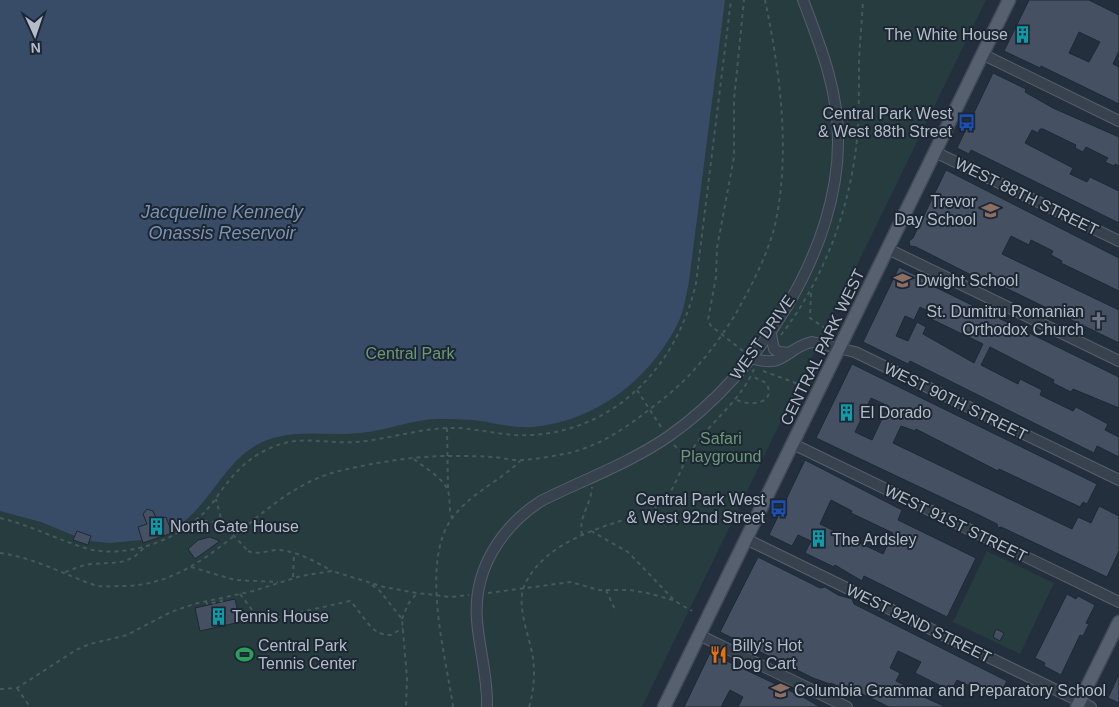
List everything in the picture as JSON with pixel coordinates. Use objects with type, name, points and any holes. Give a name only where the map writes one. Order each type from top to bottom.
[{"type":"main road","name":"CENTRAL PARK WEST","points":[[664,707],[1009,0]]},
{"type":"main road","points":[[1082,705],[1119,622]]},
{"type":"street","name":"WEST DRIVE","points":[[487,707],[476,608],[487,561],[503,534],[525,512],[541,501],[646,450],[681,427],[710,403],[750,359],[793,295],[823,228],[832,195],[837,163],[838,125],[832,84],[803,0]]},
{"type":"street","points":[[982,54],[1119,121]]},
{"type":"street","name":"WEST 88TH STREET","points":[[935,152],[1119,241]]},
{"type":"street","points":[[888,249],[1119,361]]},
{"type":"street","points":[[770,330],[774,349],[779,352],[790,352]]},
{"type":"street","name":"WEST 90TH STREET","points":[[750,359],[776,361],[812,342],[840,347],[860,354],[1119,480]]},
{"type":"street","name":"WEST 91ST STREET","points":[[794,444],[1119,602]]},
{"type":"street","name":"WEST 92ND STREET","points":[[746,539],[1082,705]]},
{"type":"street","points":[[699,636],[847,707]]},
{"type":"path","points":[[0,518],[34,527],[86,548],[118,550],[145,546],[167,539],[196,520],[216,499],[240,467],[256,455],[276,446],[308,440],[360,442],[447,428],[475,429],[514,436],[542,434],[576,426],[596,417],[637,390],[668,355],[692,304],[731,0]]},
{"type":"path","points":[[744,0],[734,100],[734,157],[717,248],[716,277],[708,320],[711,326],[750,359],[801,385]]},
{"type":"path","points":[[0,554],[44,564],[99,586],[132,586],[158,581],[191,567],[229,542],[240,528],[307,483],[337,472],[413,458],[448,456],[496,457],[520,460],[552,456],[587,448],[624,430],[671,393],[688,376],[722,335],[743,300],[763,260],[774,226],[780,192],[782,155],[779,84],[765,0]]},
{"type":"path","points":[[811,292],[810,318],[828,330]]},
{"type":"path","points":[[529,707],[534,678],[524,614],[523,589],[531,574],[546,558],[565,544],[582,535],[657,507],[672,490],[687,458],[703,436],[737,400],[751,376],[750,359]]},
{"type":"path","points":[[737,400],[755,404],[763,402],[768,396],[769,390],[766,383],[751,376]]},
{"type":"path","points":[[637,390],[664,431]]},
{"type":"path","points":[[447,428],[449,511],[452,518]]},
{"type":"path","points":[[670,441],[687,458]]},
{"type":"path","points":[[413,458],[444,484],[448,490]]},
{"type":"path","points":[[453,707],[440,630],[436,572],[439,552],[452,518],[489,484],[520,460]]},
{"type":"path","points":[[582,535],[580,523],[592,494],[591,477]]},
{"type":"path","points":[[216,499],[222,523],[248,551],[255,553],[277,550],[294,553],[311,559],[332,572],[416,593],[437,596],[470,595]]},
{"type":"path","points":[[196,520],[222,523]]},
{"type":"path","points":[[592,531],[628,552],[673,600],[692,611]]},
{"type":"path","points":[[64,573],[90,564],[121,564],[135,557],[145,546]]},
{"type":"path","points":[[293,578],[294,553]]},
{"type":"path","points":[[191,567],[235,580],[280,582]]},
{"type":"path","points":[[0,689],[17,688],[76,650],[90,644],[127,635],[171,612],[293,578],[332,572]]},
{"type":"path","points":[[484,594],[567,582],[606,590],[630,590],[673,600]]},
{"type":"path","points":[[370,583],[380,591],[402,619]]},
{"type":"path","points":[[606,590],[616,612]]},
{"type":"path","points":[[406,707],[402,619],[408,604],[416,593]]},
{"type":"path","points":[[240,594],[256,615],[265,620],[350,601],[371,627],[380,633],[391,635],[403,628]]},
{"type":"path","points":[[17,688],[30,707]]},
{"type":"green space","name":"Central Park","points":[[0,0],[986,0],[642,707],[0,707]]},
{"type":"green space","points":[[987,551],[1054,583],[1020,654],[953,622]]},
{"type":"water","name":"Jacqueline Kennedy Onassis Reservoir","points":[[0,0],[725,0],[689,281],[677,325],[651,364],[635,380],[618,395],[578,416],[532,427],[444,419],[409,423],[360,433],[295,434],[273,438],[256,445],[242,455],[230,467],[198,508],[171,530],[157,520],[153,510],[146,510],[143,514],[147,524],[138,528],[142,540],[110,543],[90,541],[91,536],[77,531],[75,536],[41,522],[0,511]]},
{"type":"building","points":[[1029,0],[1089,0],[1119,15],[1119,51],[1113,64],[1119,67],[1119,104],[1041,66],[1040,68],[1004,51]],"holes":[[[1079,32],[1100,42],[1089,62],[1069,53]]]},
{"type":"building","points":[[993,73],[1026,89],[1025,92],[1053,108],[1119,137],[1119,166],[1105,162],[1108,158],[1086,147],[1083,152],[1075,148],[1076,145],[1043,129],[1040,129],[1038,133],[1032,130],[1025,143],[1073,168],[1070,174],[1087,182],[1090,177],[1119,191],[1119,223],[971,150],[969,154],[957,148]]},
{"type":"building","points":[[946,170],[1119,258],[1119,291],[1061,263],[1062,261],[1051,255],[1053,251],[1031,240],[1029,245],[1011,236],[1002,254],[1119,310],[1119,343],[985,278],[983,281],[916,247],[910,246],[909,241],[913,238]]},
{"type":"building","points":[[899,267],[934,284],[933,286],[1119,377],[1119,408],[1073,389],[1071,392],[1053,383],[1054,380],[990,347],[981,365],[1018,384],[1020,379],[1042,390],[1040,395],[1073,411],[1076,407],[1108,424],[1105,430],[1119,437],[1119,457],[1097,446],[1094,453],[910,361],[908,364],[863,342]],"holes":[[[920,307],[934,314],[931,319],[983,344],[974,363],[923,334],[926,327],[917,322],[908,341],[896,336],[905,316],[914,320]]]},
{"type":"building","points":[[852,364],[1097,484],[1087,504],[1083,502],[1080,507],[999,469],[998,471],[916,429],[915,431],[901,426],[893,443],[1072,529],[1078,517],[1091,523],[1099,506],[1119,516],[1119,551],[1107,577],[1001,527],[998,528],[997,524],[981,516],[816,438]],"holes":[[[871,398],[888,406],[872,440],[855,432]]]},
{"type":"building","points":[[805,460],[902,510],[898,520],[976,558],[947,617],[864,576],[862,581],[835,565],[834,567],[805,553],[811,541],[798,535],[792,546],[769,535]],"holes":[[[831,500],[852,511],[851,513],[893,533],[883,554],[820,524]]]},
{"type":"building","name":"North Gate House","points":[[147,509],[153,511],[157,520],[166,517],[172,533],[143,543],[138,527],[147,524],[143,514]]},
{"type":"building","points":[[77,531],[91,536],[88,545],[73,540]]},
{"type":"building","points":[[210,537],[220,541],[195,559],[188,549],[198,540]]},
{"type":"building","points":[[758,557],[820,588],[825,587],[838,595],[852,599],[854,604],[1007,681],[997,699],[957,680],[951,691],[915,673],[921,662],[898,651],[890,668],[900,673],[896,681],[916,691],[915,693],[946,707],[889,707],[856,691],[855,694],[831,683],[813,678],[720,632]]},
{"type":"building","points":[[1067,594],[1076,599],[1078,596],[1095,605],[1086,623],[1089,624],[1083,636],[1080,635],[1061,675],[1044,666],[1045,663],[1035,658]]},
{"type":"building","name":"Tennis House","points":[[235,599],[240,622],[200,631],[195,608]]},
{"type":"building","points":[[996,629],[1004,633],[1000,641],[993,637]]},
{"type":"building","points":[[710,653],[820,707],[738,707],[743,697],[730,690],[721,707],[684,707]]},
{"type":"building","points":[[1119,674],[1119,703],[1108,698]]},
{"type":"place","name":"The White House","points":[[1022,34]]},
{"type":"place","name":"Central Park West & West 88th Street","points":[[966,122]]},
{"type":"place","name":"Trevor Day School","points":[[990,210]]},
{"type":"place","name":"Dwight School","points":[[902,280]]},
{"type":"place","name":"St. Dumitru Romanian Orthodox Church","points":[[1098,320]]},
{"type":"place","name":"El Dorado","points":[[846,412]]},
{"type":"place","name":"Central Park West & West 92nd Street","points":[[779,508]]},
{"type":"place","name":"North Gate House","points":[[156,526]]},
{"type":"place","name":"The Ardsley","points":[[818,539]]},
{"type":"place","name":"Tennis House","points":[[218,616]]},
{"type":"place","name":"Central Park Tennis Center","points":[[244,654]]},
{"type":"place","name":"Billy’s Hot Dog Cart","points":[[718,654]]},
{"type":"place","name":"Columbia Grammar and Preparatory School","points":[[780,690]]},
{"type":"park label","name":"Safari Playground","points":[[721,447]]}]
